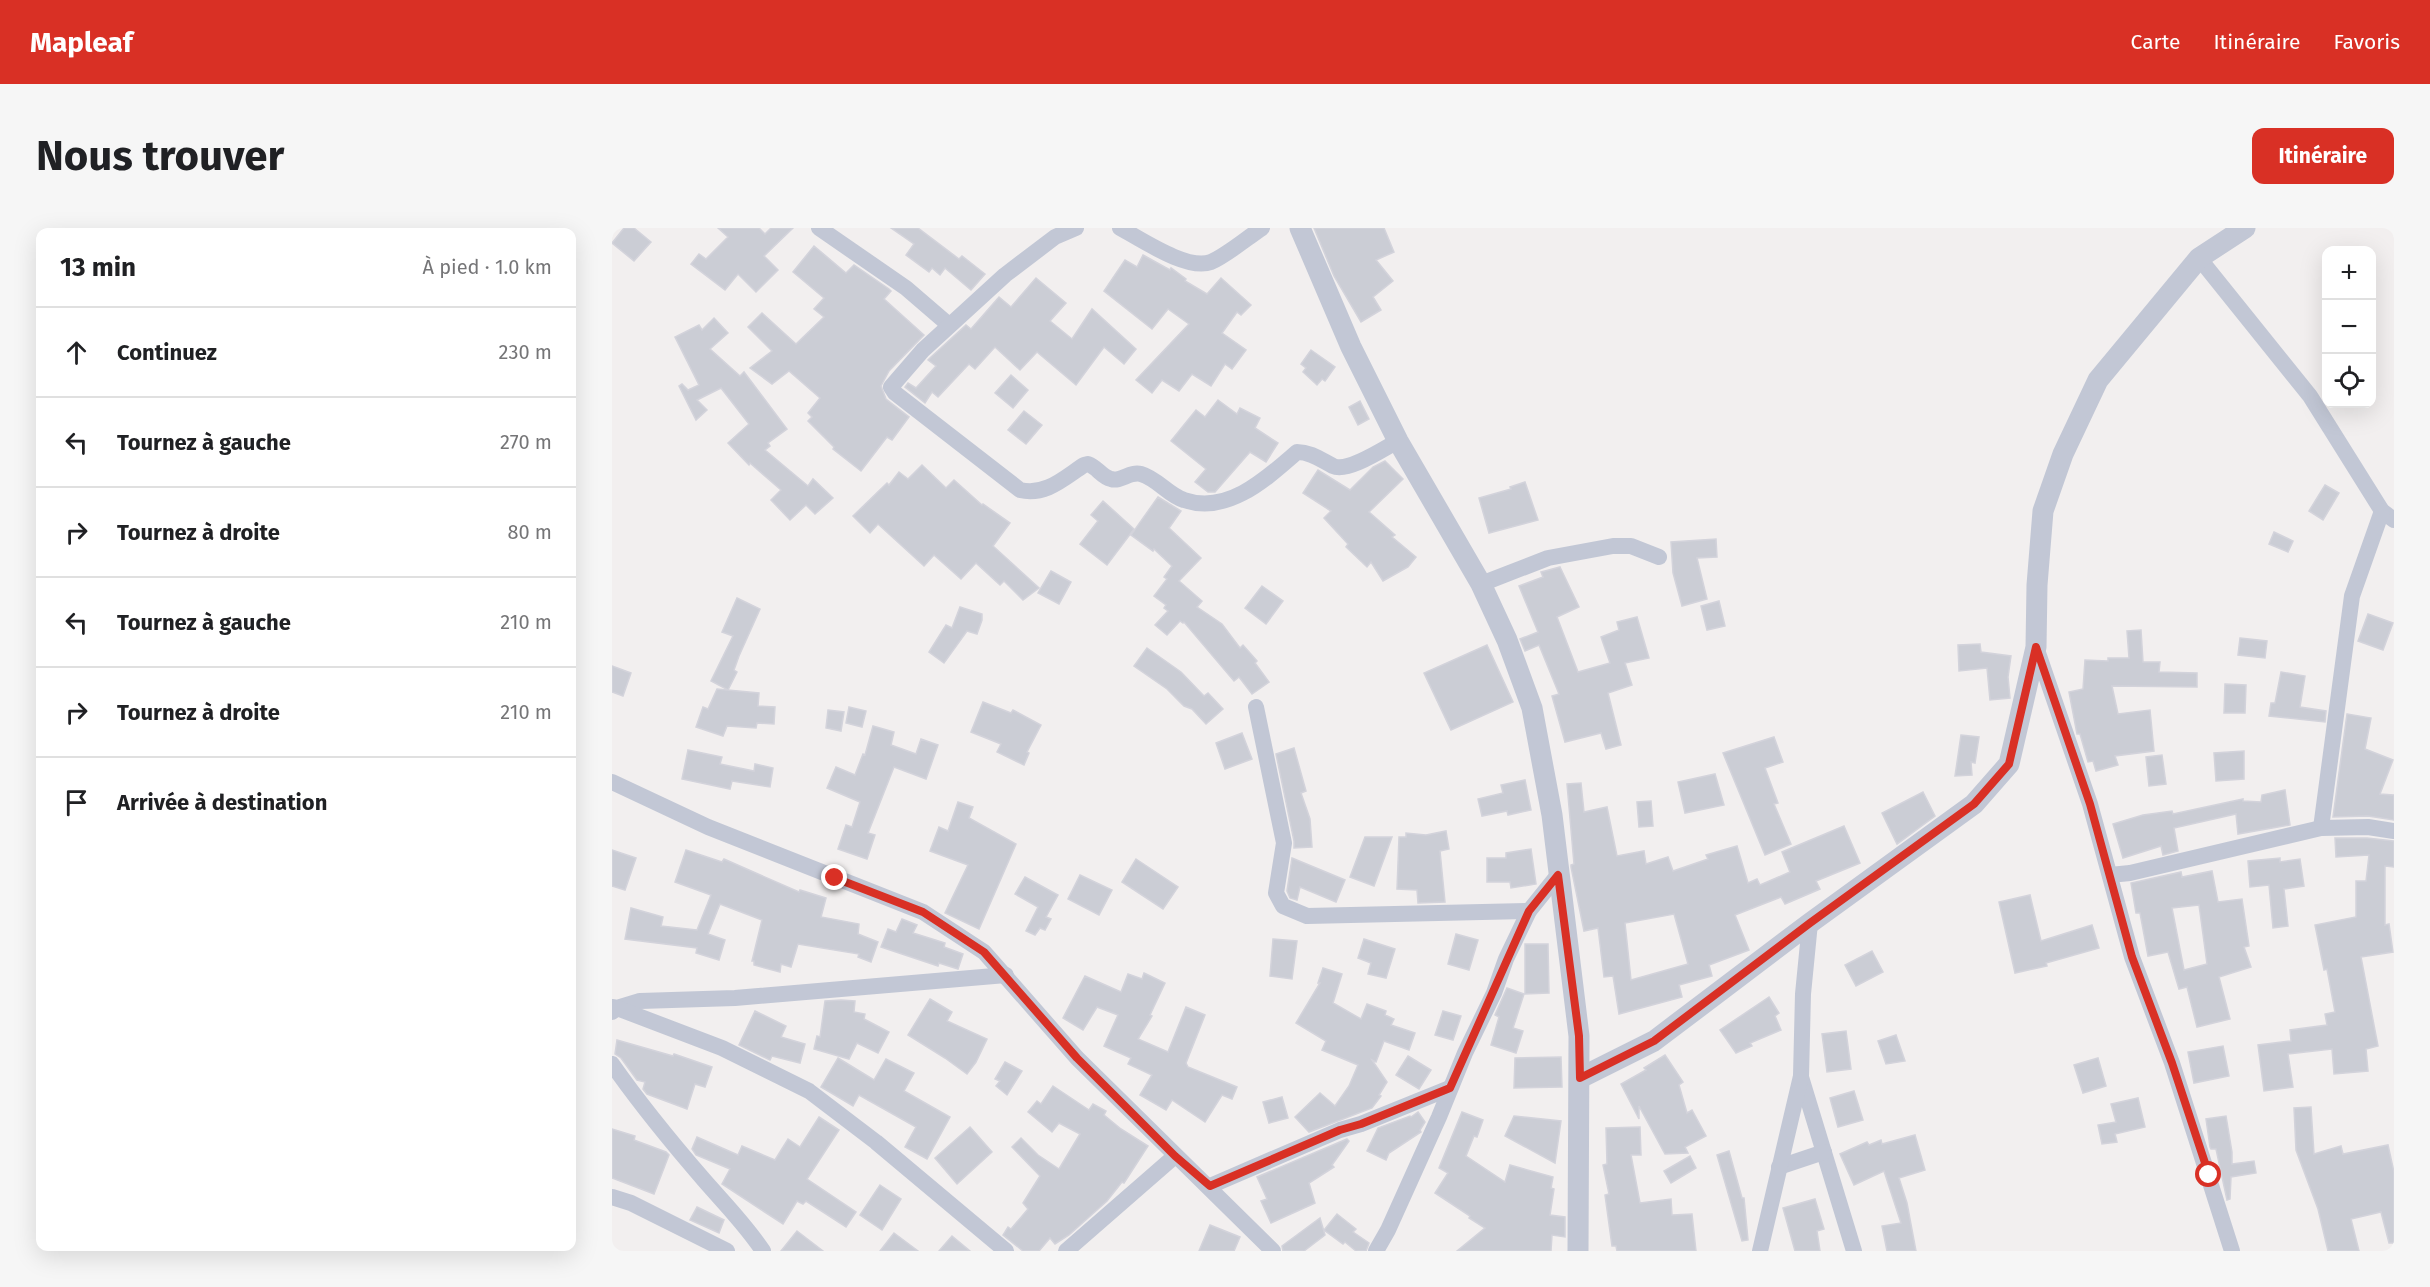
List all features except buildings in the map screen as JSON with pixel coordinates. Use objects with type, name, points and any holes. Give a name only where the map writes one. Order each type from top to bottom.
[{"type":"street","points":[[819,228],[906,288],[949,325]]},
{"type":"street","points":[[1076,228],[1055,237],[1005,275],[949,325],[892,384],[892,390],[1020,490],[1029,492],[1048,489],[1088,464],[1111,479],[1132,473],[1141,474],[1182,500],[1197,503],[1216,502],[1239,495],[1263,482],[1297,452],[1308,453],[1335,467],[1346,468],[1398,441]]},
{"type":"street","points":[[1120,228],[1180,259],[1194,263],[1210,262],[1262,228]]},
{"type":"street","points":[[1300,228],[1352,347],[1398,441],[1481,584],[1507,640],[1532,708],[1552,815],[1579,1036],[1578,1251]]},
{"type":"street","points":[[1580,1078],[1654,1041],[1810,923],[1974,804],[2009,764],[2036,647],[2037,585],[2043,512],[2063,454],[2098,381],[2199,258],[2245,228]]},
{"type":"street","points":[[2199,258],[2310,396],[2388,516],[2352,596],[2321,828]]},
{"type":"street","points":[[1481,584],[1548,558],[1613,546],[1631,546],[1659,557]]},
{"type":"street","points":[[2036,647],[2090,804],[2132,957],[2172,1063],[2232,1251]]},
{"type":"street","points":[[1256,707],[1284,843],[1276,893],[1283,906],[1307,916],[1529,911]]},
{"type":"street","points":[[612,782],[708,827],[923,912],[984,952],[1077,1058],[1175,1156],[1210,1186],[1273,1251]]},
{"type":"street","points":[[2110,875],[2130,873],[2321,828],[2368,828],[2394,831]]},
{"type":"street","points":[[1376,1251],[1388,1230],[1529,911],[1558,875]]},
{"type":"street","points":[[1760,1251],[1801,1076],[1803,994],[1810,923]]},
{"type":"street","points":[[614,1009],[640,1001],[735,998],[1006,975]]},
{"type":"street","points":[[614,1009],[722,1048],[809,1091],[876,1142],[1006,1251]]},
{"type":"street","points":[[612,1064],[702,1178],[752,1234],[763,1251]]},
{"type":"street","points":[[1801,1076],[1854,1251]]},
{"type":"street","points":[[1210,1186],[1340,1130],[1361,1124],[1450,1088]]},
{"type":"street","points":[[1779,1167],[1824,1152]]},
{"type":"street","points":[[1066,1251],[1175,1156]]},
{"type":"street","points":[[612,1197],[631,1203],[727,1251]]},
{"type":"route","points":[[835,878],[923,912],[984,952],[1077,1058],[1175,1156],[1210,1186],[1278,1155],[1450,1088],[1529,911],[1558,875],[1579,1036],[1580,1078],[1654,1041],[1810,923],[1974,804],[2009,764],[2036,647],[2090,804],[2132,957],[2172,1063],[2209,1175]]}]
